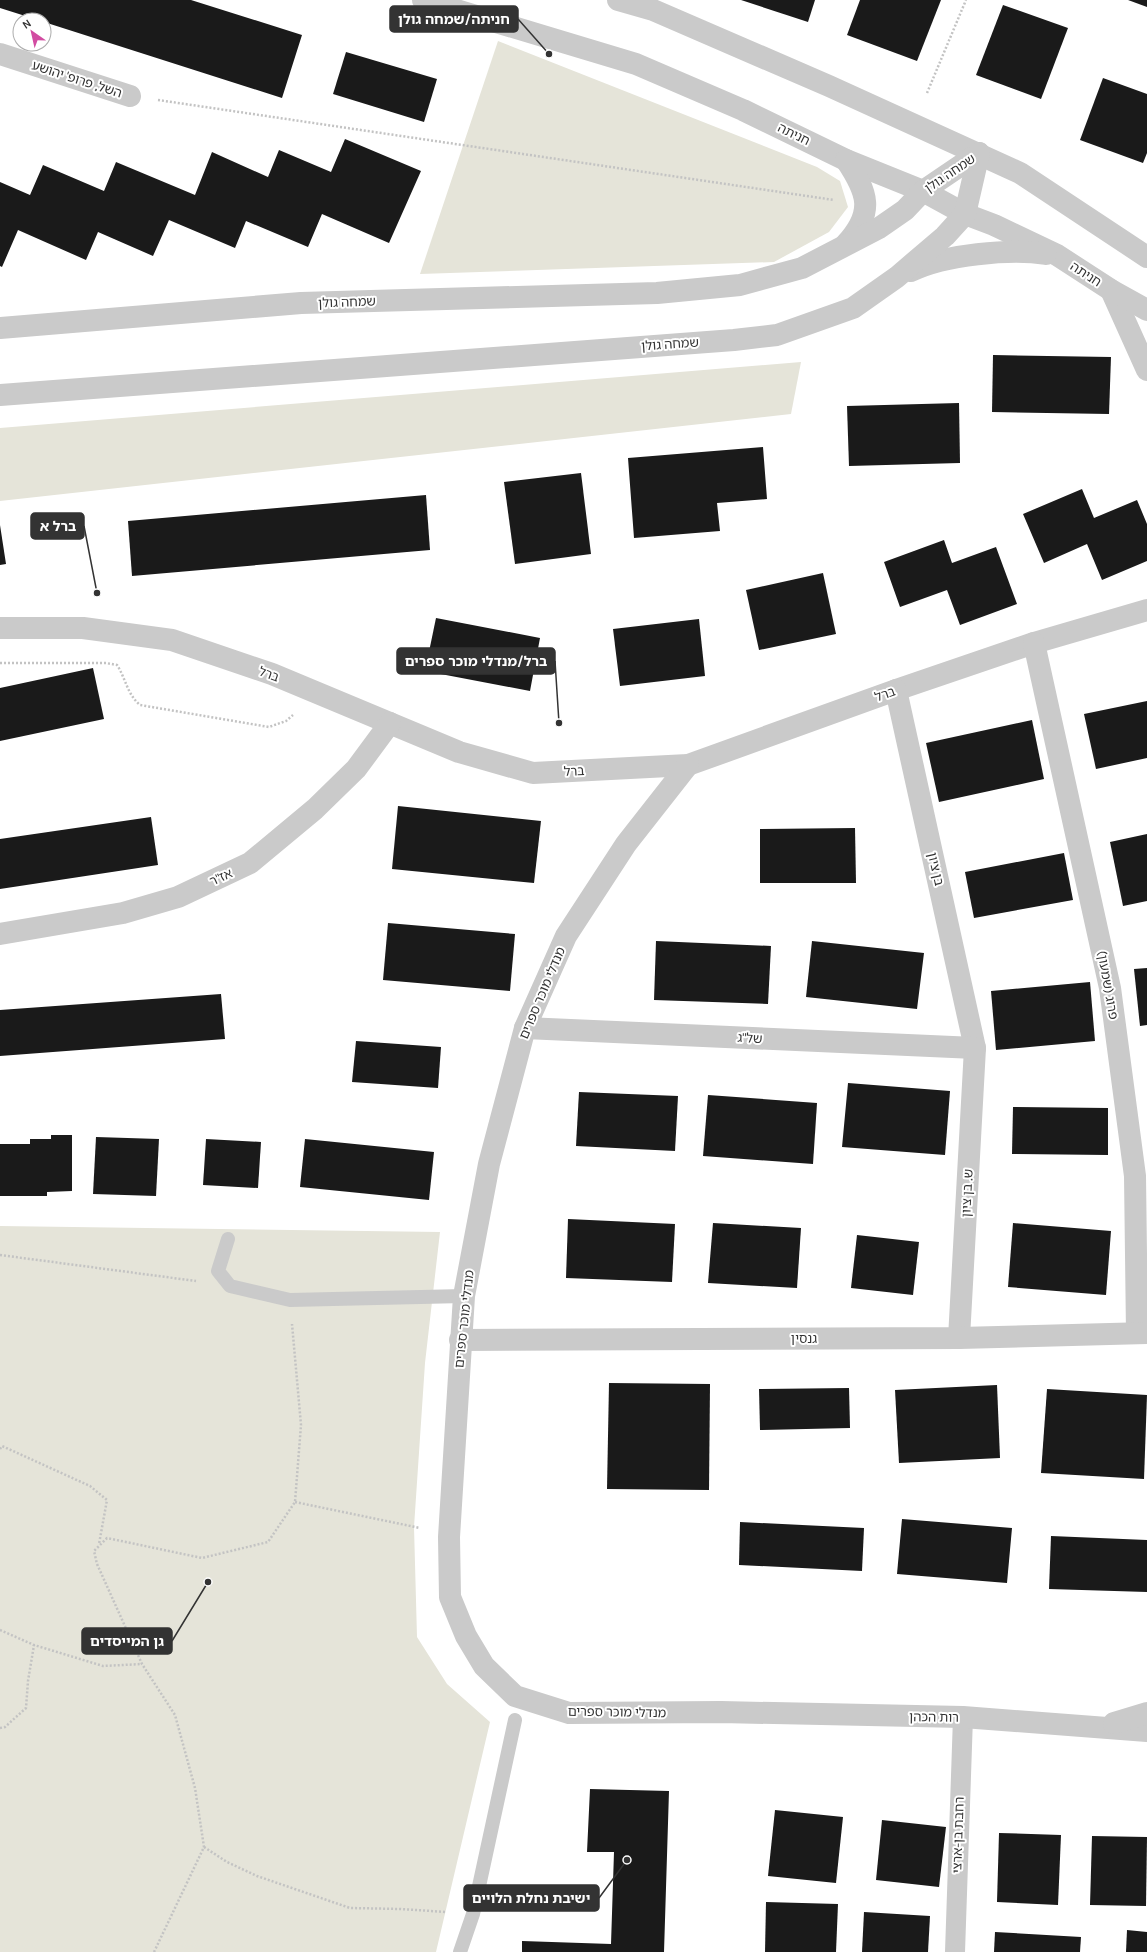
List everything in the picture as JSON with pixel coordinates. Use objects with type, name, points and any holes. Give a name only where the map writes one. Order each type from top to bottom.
[{"type":"street","name":"חניתה","points":[[423,0],[636,64],[743,110],[846,160],[923,191],[965,214],[994,224],[1057,255],[1111,290],[1147,310]]},
{"type":"street","points":[[618,0],[653,10],[979,153],[1020,173],[1147,257]]},
{"type":"street","name":"השל, פרופ' יהושע","points":[[0,54],[130,96]]},
{"type":"street","name":"שמחה גולן","points":[[0,328],[301,303],[664,292],[740,285],[802,268],[879,228],[905,210],[923,191],[979,153]]},
{"type":"street","name":"שמחה גולן","points":[[0,395],[734,340],[777,335],[854,308],[897,277],[945,236],[965,214],[979,153]]},
{"type":"street","points":[[840,249],[856,233],[863,220],[865,204],[864,188],[846,160]]},
{"type":"street","points":[[897,277],[913,269],[971,256],[1035,252],[1057,255]]},
{"type":"street","points":[[1111,290],[1147,370]]},
{"type":"street","name":"ברל","points":[[0,628],[83,628],[172,640],[272,674],[459,752],[533,773],[688,765],[896,690],[1034,643],[1147,610]]},
{"type":"street","name":"פרוג (שמעון)","points":[[1034,643],[1110,988],[1135,1176],[1142,1333]]},
{"type":"street","name":"בן ציון","points":[[896,690],[975,1048]]},
{"type":"street","name":"אז\"ר","points":[[0,934],[123,913],[178,897],[250,863],[315,808],[356,769],[390,723]]},
{"type":"street","name":"מנדלי מוכר ספרים","points":[[688,765],[626,844],[566,936],[525,1028],[488,1164],[464,1296],[460,1340],[449,1536],[450,1597],[466,1636],[484,1666],[515,1696],[570,1713],[721,1712]]},
{"type":"street","name":"של\"ג","points":[[525,1028],[975,1048]]},
{"type":"street","name":"ש. בן ציון","points":[[959,1338],[975,1048]]},
{"type":"street","name":"גנסין","points":[[460,1340],[959,1338],[1142,1333]]},
{"type":"street","name":"רות הכהן","points":[[721,1712],[963,1717],[1147,1731]]},
{"type":"street","points":[[1100,1728],[1147,1713]]},
{"type":"street","name":"רחבת בן-ארצי","points":[[955,1952],[963,1717]]},
{"type":"lane","points":[[228,1239],[218,1271],[230,1286],[290,1300],[464,1296]]},
{"type":"lane","points":[[460,1952],[473,1914],[515,1720]]},
{"type":"path","points":[[927,93],[966,0]]},
{"type":"path","points":[[130,96],[865,204]]},
{"type":"path","points":[[0,663],[106,663],[116,665],[123,675],[133,698],[140,704],[269,727],[286,721],[295,713]]},
{"type":"path","points":[[0,1255],[230,1286]]},
{"type":"path","points":[[154,1952],[204,1847],[195,1788],[175,1715],[142,1664],[97,1564],[94,1551],[99,1544],[107,1538],[202,1558],[268,1542],[295,1502],[302,1425],[290,1300]]},
{"type":"path","points":[[0,1449],[2,1446],[90,1486],[107,1500],[99,1544]]},
{"type":"path","points":[[295,1502],[420,1528]]},
{"type":"path","points":[[0,1630],[34,1645],[103,1666],[142,1664]]},
{"type":"path","points":[[0,1728],[5,1727],[26,1708],[28,1681],[34,1645]]},
{"type":"path","points":[[204,1847],[226,1862],[257,1876],[350,1908],[401,1909],[473,1914]]},
{"type":"shaded area","points":[[498,41],[817,167],[840,181],[848,207],[829,232],[774,262],[420,274]]},
{"type":"shaded area","points":[[801,362],[791,414],[0,501],[0,428]]},
{"type":"shaded area","points":[[0,1226],[440,1232],[425,1363],[414,1527],[417,1637],[447,1684],[490,1722],[436,1952],[0,1952]]},
{"type":"building","points":[[0,0],[191,0],[302,35],[282,98],[52,25],[52,12],[13,12],[0,8]]},
{"type":"building","points":[[741,0],[815,0],[808,22]]},
{"type":"building","points":[[860,0],[941,0],[917,61],[847,35]]},
{"type":"building","points":[[1128,0],[1147,0],[1147,7]]},
{"type":"building","points":[[1003,5],[1068,28],[1041,99],[976,75]]},
{"type":"building","points":[[346,52],[437,79],[424,122],[333,94]]},
{"type":"building","points":[[1103,78],[1147,94],[1147,153],[1143,163],[1080,140]]},
{"type":"building","points":[[345,139],[421,171],[389,243],[322,214],[308,247],[246,221],[235,248],[169,220],[153,256],[98,232],[86,260],[18,230],[2,267],[0,266],[0,182],[30,195],[43,165],[104,191],[116,162],[195,195],[212,152],[268,177],[279,150],[331,172]]},
{"type":"building","points":[[993,355],[1111,357],[1109,414],[992,412]]},
{"type":"building","points":[[959,403],[960,463],[849,466],[847,406]]},
{"type":"building","points":[[763,447],[767,499],[717,503],[720,531],[634,538],[628,458]]},
{"type":"building","points":[[581,473],[591,554],[515,564],[504,482]]},
{"type":"building","points":[[1082,489],[1094,518],[1137,500],[1147,524],[1147,561],[1102,580],[1087,544],[1044,563],[1023,514]]},
{"type":"building","points":[[426,495],[430,550],[132,576],[128,521]]},
{"type":"building","points":[[0,525],[6,564],[0,565]]},
{"type":"building","points":[[944,540],[952,563],[996,547],[1017,604],[960,625],[947,590],[900,607],[884,562]]},
{"type":"building","points":[[823,573],[836,634],[759,650],[746,590]]},
{"type":"building","points":[[436,618],[540,638],[530,691],[425,671]]},
{"type":"building","points":[[699,619],[705,676],[620,686],[613,629]]},
{"type":"building","points":[[93,668],[104,719],[0,741],[0,688]]},
{"type":"building","points":[[1147,701],[1147,758],[1096,769],[1084,714]]},
{"type":"building","points":[[1032,720],[1044,779],[939,802],[926,743]]},
{"type":"building","points":[[398,806],[541,821],[534,883],[392,869]]},
{"type":"building","points":[[151,817],[158,865],[0,889],[0,839]]},
{"type":"building","points":[[855,828],[856,883],[760,883],[760,829]]},
{"type":"building","points":[[1147,834],[1147,901],[1123,906],[1110,842]]},
{"type":"building","points":[[1064,853],[1073,900],[974,918],[965,872]]},
{"type":"building","points":[[388,923],[515,934],[510,991],[383,980]]},
{"type":"building","points":[[656,941],[771,946],[768,1004],[654,1000]]},
{"type":"building","points":[[812,941],[924,953],[917,1009],[806,997]]},
{"type":"building","points":[[1147,968],[1147,1025],[1140,1026],[1134,969]]},
{"type":"building","points":[[1090,982],[1095,1041],[996,1050],[991,991]]},
{"type":"building","points":[[221,994],[225,1039],[0,1056],[0,1010]]},
{"type":"building","points":[[356,1041],[441,1047],[438,1088],[352,1082]]},
{"type":"building","points":[[848,1083],[950,1091],[945,1155],[842,1147]]},
{"type":"building","points":[[579,1092],[678,1096],[675,1151],[576,1146]]},
{"type":"building","points":[[708,1095],[817,1103],[813,1164],[703,1156]]},
{"type":"building","points":[[1013,1107],[1108,1108],[1108,1155],[1012,1154]]},
{"type":"building","points":[[51,1135],[72,1135],[72,1191],[47,1192],[47,1196],[0,1196],[0,1144],[30,1144],[30,1139],[51,1139]]},
{"type":"building","points":[[96,1137],[159,1139],[156,1196],[93,1194]]},
{"type":"building","points":[[206,1139],[261,1142],[258,1188],[203,1185]]},
{"type":"building","points":[[305,1139],[434,1152],[429,1200],[300,1187]]},
{"type":"building","points":[[568,1219],[675,1224],[672,1282],[566,1278]]},
{"type":"building","points":[[713,1223],[801,1228],[797,1288],[708,1283]]},
{"type":"building","points":[[1013,1223],[1111,1231],[1106,1295],[1008,1287]]},
{"type":"building","points":[[857,1235],[919,1242],[913,1295],[851,1288]]},
{"type":"building","points":[[609,1383],[710,1384],[709,1490],[607,1489]]},
{"type":"building","points":[[997,1385],[1000,1458],[899,1463],[895,1390]]},
{"type":"building","points":[[849,1388],[850,1428],[760,1430],[759,1389]]},
{"type":"building","points":[[1047,1389],[1147,1395],[1144,1479],[1041,1473]]},
{"type":"building","points":[[902,1519],[1012,1528],[1007,1583],[897,1574]]},
{"type":"building","points":[[740,1522],[864,1528],[862,1571],[739,1565]]},
{"type":"building","points":[[1051,1536],[1147,1540],[1147,1592],[1049,1589]]},
{"type":"building","points":[[590,1789],[669,1791],[664,1952],[522,1952],[522,1941],[611,1944],[614,1852],[587,1852]]},
{"type":"building","points":[[775,1810],[843,1817],[836,1883],[768,1876]]},
{"type":"building","points":[[882,1820],[946,1827],[939,1887],[876,1880]]},
{"type":"building","points":[[999,1833],[1061,1835],[1058,1905],[997,1902]]},
{"type":"building","points":[[1092,1836],[1147,1837],[1146,1906],[1090,1905]]},
{"type":"building","points":[[766,1902],[838,1904],[836,1952],[765,1952]]},
{"type":"building","points":[[864,1912],[930,1916],[928,1952],[862,1952]]},
{"type":"building","points":[[1127,1930],[1147,1932],[1147,1952],[1126,1952]]},
{"type":"building","points":[[995,1932],[1081,1937],[1080,1952],[994,1952]]},
{"type":"place","name":"חניתה/שמחה גולן","points":[[549,54]]},
{"type":"place","name":"ברל א","points":[[97,593]]},
{"type":"place","name":"ברל/מנדלי מוכר ספרים","points":[[559,723]]},
{"type":"place","name":"גן המייסדים","points":[[208,1582]]},
{"type":"place","name":"ישיבת נחלת הלויים","points":[[627,1860]]}]
